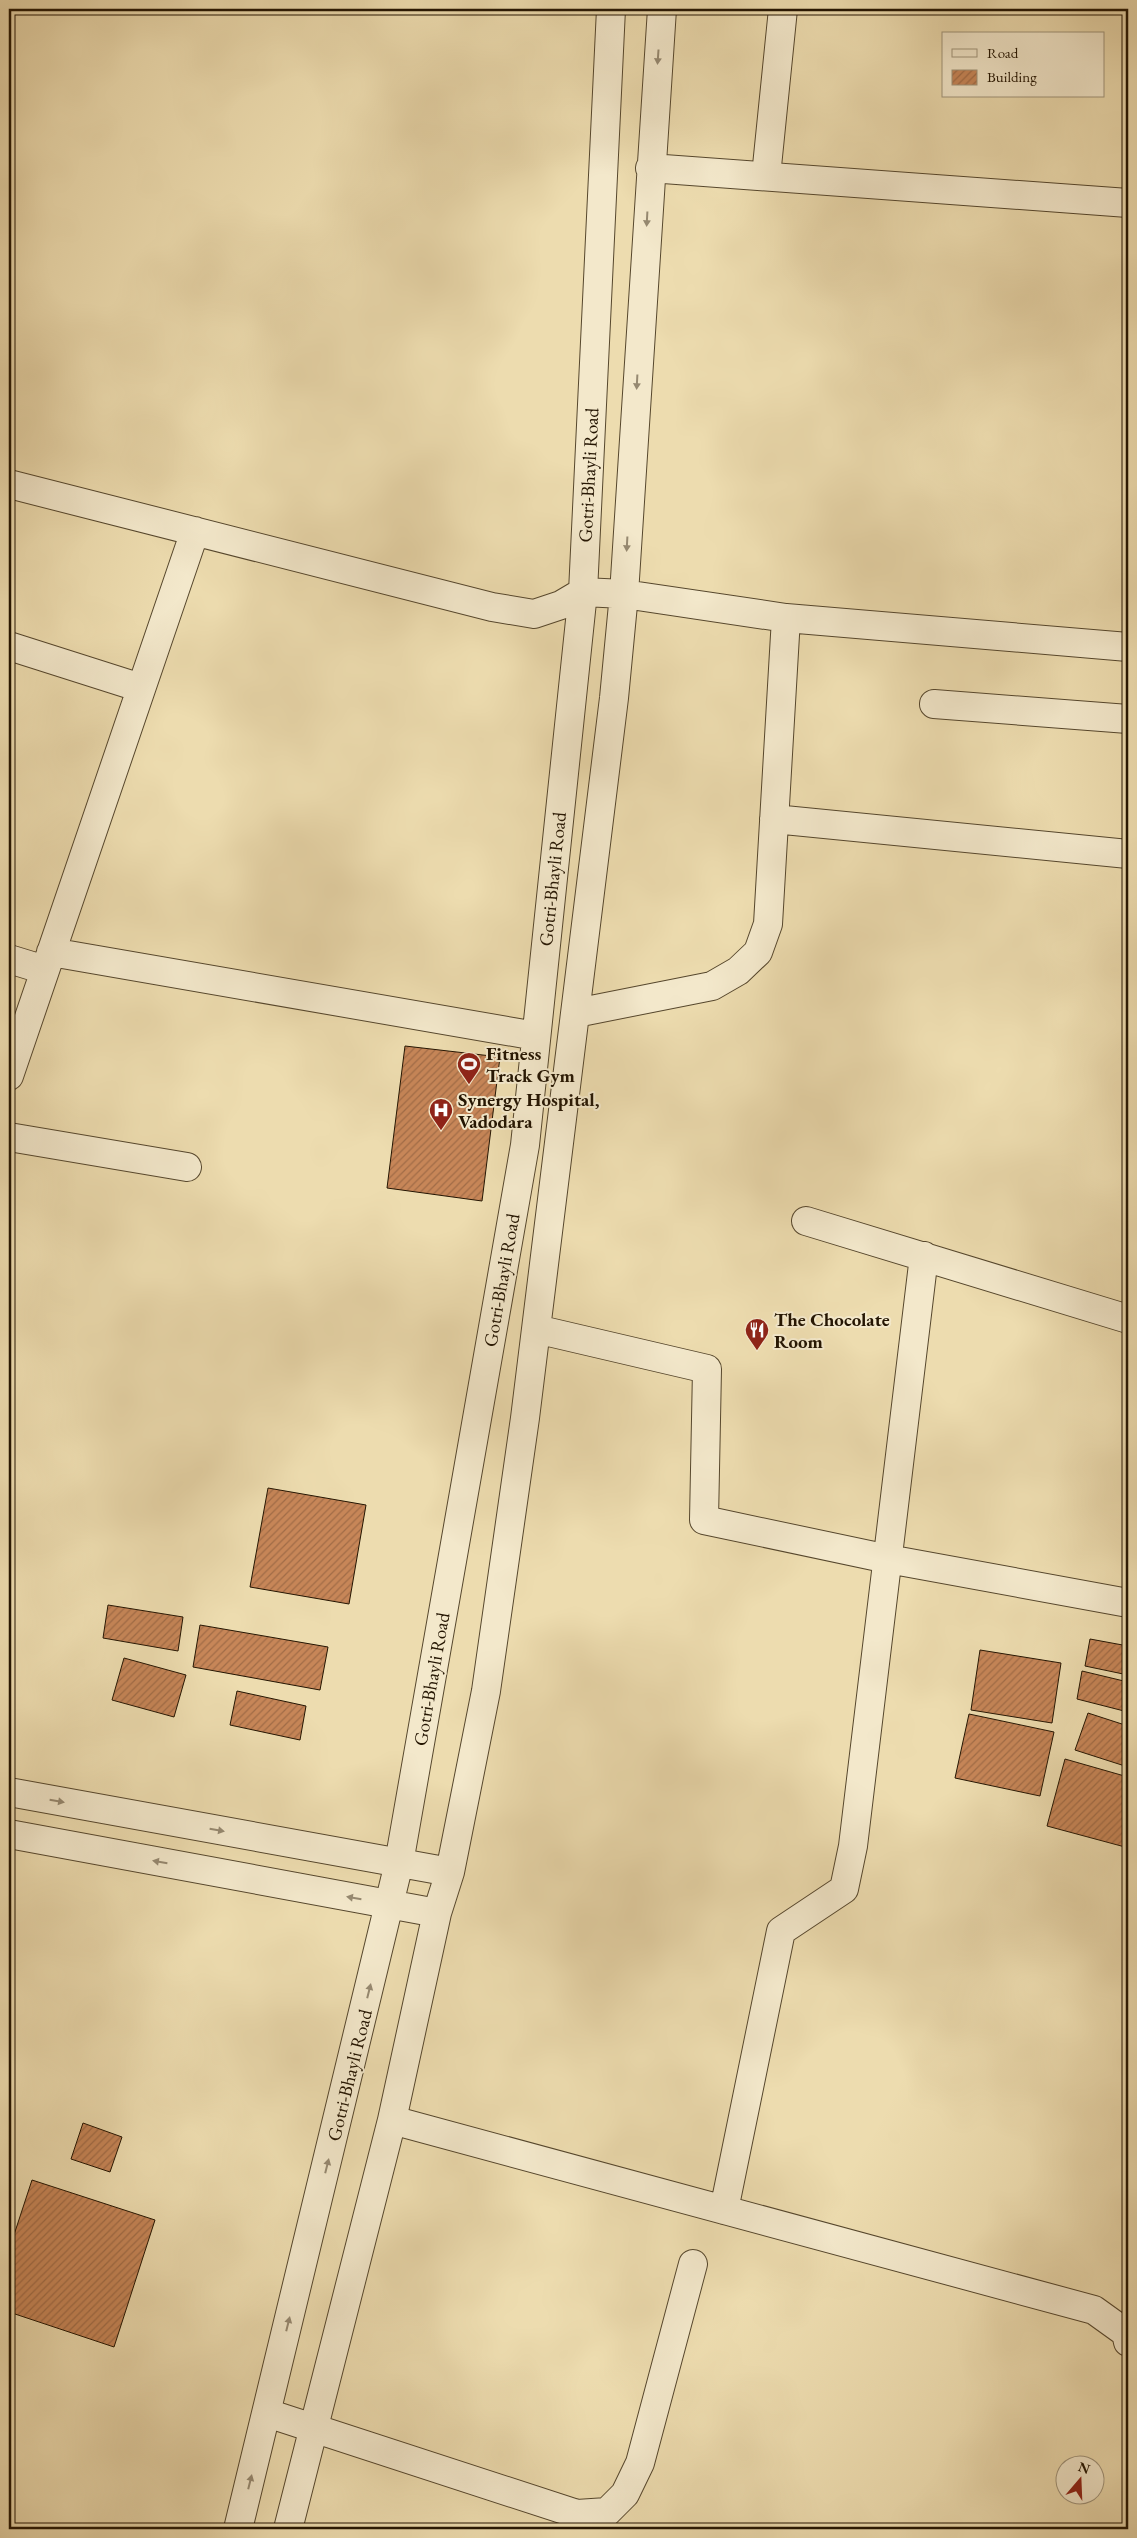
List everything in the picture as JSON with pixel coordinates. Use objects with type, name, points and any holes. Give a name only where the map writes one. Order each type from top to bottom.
[{"type":"street","name":"Gotri-Bhayli Road","points":[[238,2529],[399,1863],[525,1145],[583,592],[611,9]]},
{"type":"street","name":"Gotri-Bhayli Road","points":[[288,2529],[392,2120],[436,1913],[450,1872],[486,1692],[536,1329],[614,698],[624,594],[650,168],[662,9]]},
{"type":"street","points":[[766,176],[783,9]]},
{"type":"street","points":[[650,168],[1128,203]]},
{"type":"street","points":[[9,484],[492,608],[534,614],[560,605],[583,592],[624,594],[786,618],[1128,647]]},
{"type":"street","points":[[9,1076],[195,531]]},
{"type":"street","points":[[576,1013],[712,986],[738,971],[758,952],[768,924],[786,618]]},
{"type":"street","points":[[9,646],[141,688]]},
{"type":"street","points":[[934,704],[1128,719]]},
{"type":"street","points":[[774,819],[1128,854]]},
{"type":"street","points":[[9,959],[48,961],[536,1036]]},
{"type":"street","points":[[9,1137],[187,1167]]},
{"type":"street","points":[[806,1221],[1128,1319]]},
{"type":"street","points":[[724,2210],[781,1931],[844,1889],[853,1846],[924,1256]]},
{"type":"street","points":[[536,1329],[707,1368],[704,1520],[888,1559],[1128,1603]]},
{"type":"street","points":[[9,1792],[450,1872]]},
{"type":"street","points":[[9,1834],[436,1913]]},
{"type":"street","points":[[392,2120],[1094,2310],[1127,2336]]},
{"type":"street","points":[[267,2412],[577,2514],[608,2512],[626,2494],[640,2463],[693,2264]]},
{"type":"building","points":[[405,1046],[500,1057],[482,1201],[387,1188]]},
{"type":"building","points":[[268,1488],[366,1505],[349,1604],[250,1587]]},
{"type":"building","points":[[108,1605],[183,1617],[178,1651],[103,1638]]},
{"type":"building","points":[[200,1625],[328,1647],[320,1690],[193,1667]]},
{"type":"building","points":[[1090,1639],[1128,1646],[1128,1675],[1085,1666]]},
{"type":"building","points":[[980,1650],[1061,1663],[1052,1723],[971,1710]]},
{"type":"building","points":[[124,1658],[186,1675],[174,1717],[112,1700]]},
{"type":"building","points":[[1082,1671],[1128,1682],[1128,1712],[1077,1699]]},
{"type":"building","points":[[237,1691],[306,1706],[300,1740],[230,1725]]},
{"type":"building","points":[[1088,1713],[1128,1726],[1128,1767],[1075,1750]]},
{"type":"building","points":[[969,1714],[1054,1732],[1040,1796],[955,1778]]},
{"type":"building","points":[[1065,1759],[1128,1777],[1128,1836],[1125,1847],[1047,1826]]},
{"type":"building","points":[[83,2123],[122,2137],[110,2172],[71,2159]]},
{"type":"building","points":[[32,2180],[155,2220],[114,2347],[9,2312],[9,2250]]},
{"type":"place","name":"Fitness Track Gym","points":[[469,1085]]},
{"type":"place","name":"Synergy Hospital, Vadodara","points":[[441,1131]]},
{"type":"place","name":"The Chocolate Room","points":[[757,1351]]}]
